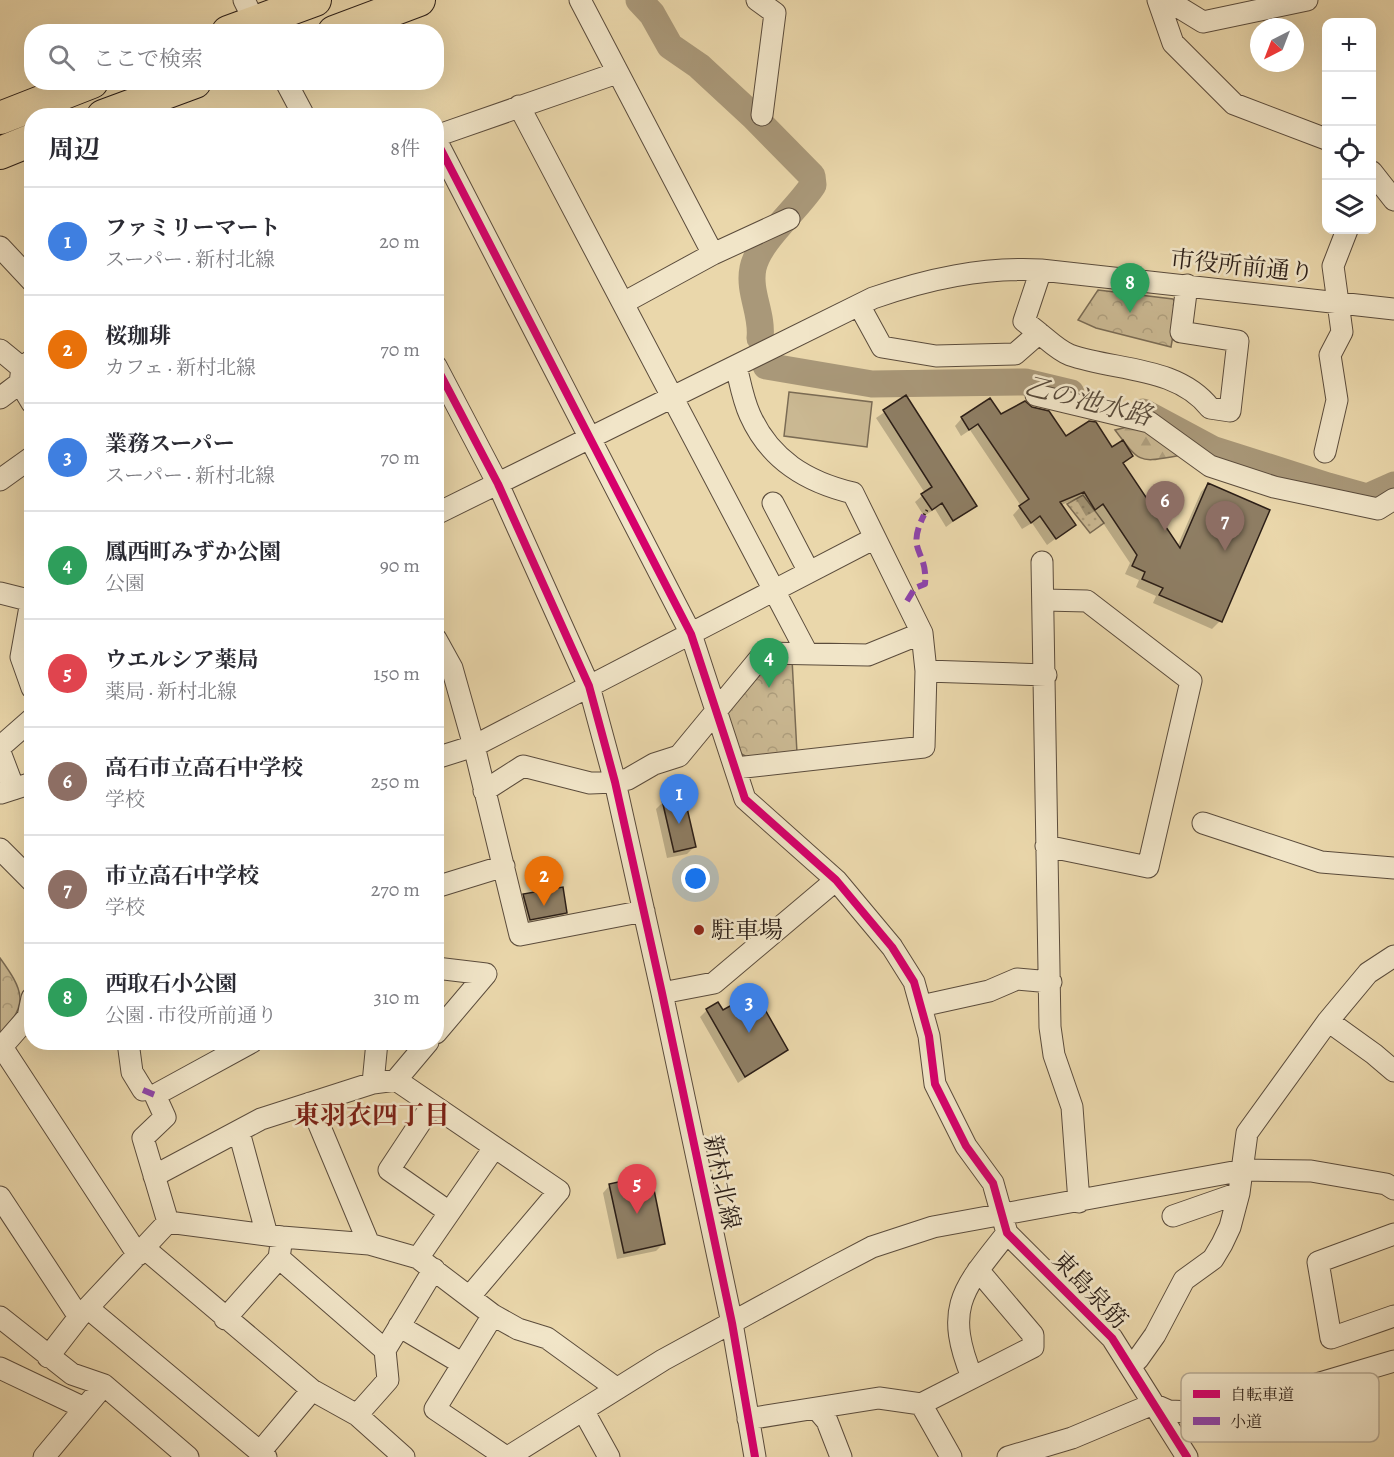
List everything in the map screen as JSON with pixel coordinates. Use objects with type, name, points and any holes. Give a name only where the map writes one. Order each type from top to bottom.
[{"type":"highway","points":[[248,17],[315,0]]},
{"type":"highway","points":[[355,24],[419,0]]},
{"type":"highway","points":[[26,108],[72,90]]},
{"type":"highway","points":[[125,108],[174,90]]},
{"type":"highway","points":[[0,118],[24,109]]},
{"type":"highway","points":[[0,153],[24,143]]},
{"type":"street","points":[[580,0],[713,254]]},
{"type":"street","points":[[757,0],[775,13],[762,115]]},
{"type":"street","points":[[1158,0],[1173,43],[1234,104],[1322,137]]},
{"type":"street","points":[[1167,0],[1203,22],[1307,0]]},
{"type":"street","points":[[444,135],[618,72]]},
{"type":"street","points":[[290,90],[300,108]]},
{"type":"street","points":[[519,106],[625,302],[807,653]]},
{"type":"street","points":[[444,154],[691,634],[745,799],[836,880],[892,947],[914,982],[928,1036],[935,1084],[966,1146],[993,1184],[1004,1224],[963,1295],[956,1319],[962,1353],[972,1377]]},
{"type":"street","points":[[1376,178],[1394,200]]},
{"type":"street","points":[[625,302],[713,254],[789,219]]},
{"type":"street","points":[[1325,452],[1337,400],[1330,355],[1341,332],[1334,266],[1346,234]]},
{"type":"street","points":[[0,247],[24,272]]},
{"type":"street","name":"市役所前通り","points":[[444,510],[859,305],[923,281],[988,270],[1041,270],[1394,309]]},
{"type":"street","points":[[1041,270],[1024,321],[1039,333],[1068,354],[1152,373],[1197,392],[1210,408],[1230,411],[1238,341],[1181,332],[1187,285]]},
{"type":"street","points":[[859,305],[882,347],[936,356],[1015,354],[1039,333]]},
{"type":"street","points":[[0,350],[24,369]]},
{"type":"street","points":[[736,366],[750,415],[774,451],[798,474],[826,487],[853,493],[922,633],[926,671],[924,747],[736,768]]},
{"type":"street","points":[[0,398],[24,371]]},
{"type":"street","name":"新村北線","points":[[444,381],[498,484],[589,686],[615,782],[662,993],[732,1323],[755,1457]]},
{"type":"street","points":[[1036,395],[1149,422],[1210,466],[1274,487],[1378,509],[1394,499]]},
{"type":"street","points":[[0,480],[24,463]]},
{"type":"street","points":[[773,503],[809,572]]},
{"type":"street","points":[[444,755],[474,746],[875,538]]},
{"type":"street","points":[[1042,562],[1046,675],[1046,846],[1051,982],[1050,1027],[1054,1055],[1072,1107],[1078,1202]]},
{"type":"street","points":[[0,593],[24,599]]},
{"type":"street","points":[[1044,600],[1087,601],[1191,681],[1148,867],[1046,846]]},
{"type":"street","points":[[484,791],[523,766],[590,783],[615,782],[654,764],[679,756],[764,653],[868,655],[922,633]]},
{"type":"street","points":[[24,640],[21,657],[24,665]]},
{"type":"street","points":[[444,654],[452,668],[474,746],[520,935],[644,913]]},
{"type":"street","points":[[926,671],[1046,675]]},
{"type":"street","points":[[0,747],[24,726]]},
{"type":"street","points":[[0,752],[15,788]]},
{"type":"street","points":[[1203,823],[1321,862],[1394,868]]},
{"type":"street","points":[[0,849],[24,873]]},
{"type":"street","points":[[444,885],[504,866]]},
{"type":"street","points":[[662,993],[714,983],[836,880]]},
{"type":"street","points":[[1130,1364],[1138,1359],[1155,1335],[1184,1280],[1213,1259],[1230,1227],[1244,1170],[1243,1148],[1247,1132],[1328,1021],[1368,973],[1394,956]]},
{"type":"street","points":[[444,969],[486,974],[444,1024]]},
{"type":"street","points":[[921,1006],[989,992],[1017,979],[1051,982]]},
{"type":"street","points":[[1328,1021],[1394,1071]]},
{"type":"street","points":[[24,1022],[1,1048],[141,1252],[312,1390],[357,1415],[404,1457]]},
{"type":"street","points":[[129,1050],[132,1072],[143,1090]]},
{"type":"street","points":[[168,1222],[143,1138],[165,1117],[155,1095],[237,1050]]},
{"type":"street","points":[[373,1083],[376,1050]]},
{"type":"street","points":[[396,1080],[421,1050]]},
{"type":"street","points":[[154,1176],[261,1119],[373,1083],[396,1080],[559,1191],[470,1296]]},
{"type":"street","points":[[310,1103],[369,1244]]},
{"type":"street","points":[[432,1105],[389,1170],[449,1212]]},
{"type":"street","points":[[239,1132],[275,1236],[279,1258],[385,1350]]},
{"type":"street","points":[[357,1415],[388,1380],[385,1350],[399,1326],[449,1212],[494,1148]]},
{"type":"street","points":[[493,1315],[435,1409],[507,1457],[532,1450],[616,1388],[872,1247],[933,1227],[1004,1224],[1078,1202],[1244,1170],[1311,1171],[1386,1184],[1394,1188]]},
{"type":"street","points":[[1173,1216],[1239,1193]]},
{"type":"street","points":[[0,1197],[84,1313],[263,1454],[312,1390]]},
{"type":"street","points":[[168,1222],[275,1236],[369,1244],[426,1263],[493,1315],[518,1329],[547,1338],[616,1388]]},
{"type":"street","points":[[48,1357],[84,1313],[168,1222]]},
{"type":"street","name":"東島泉筋","points":[[1004,1224],[1112,1338],[1187,1457]]},
{"type":"street","points":[[1394,1234],[1318,1262],[1331,1338],[1394,1316]]},
{"type":"street","points":[[225,1319],[279,1258]]},
{"type":"street","points":[[748,1419],[879,1398],[921,1404],[1033,1347],[1033,1335],[978,1270]]},
{"type":"street","points":[[0,1317],[72,1374],[104,1385],[188,1457]]},
{"type":"street","points":[[399,1326],[463,1364]]},
{"type":"street","points":[[1354,1373],[1394,1361]]},
{"type":"street","points":[[0,1368],[84,1408]]},
{"type":"street","points":[[44,1457],[104,1385]]},
{"type":"street","points":[[921,1404],[951,1457]]},
{"type":"street","points":[[1008,1457],[1072,1438],[1153,1404],[1169,1412],[1181,1412]]},
{"type":"street","points":[[816,1408],[828,1421],[841,1457]]},
{"type":"street","points":[[584,1410],[609,1457]]},
{"type":"path","points":[[924,515],[927,510]]},
{"type":"green space","points":[[1098,290],[1173,299],[1178,306],[1171,347],[1096,328],[1078,320]]},
{"type":"green space","points":[[789,392],[872,402],[867,447],[784,436]]},
{"type":"green space","points":[[1131,426],[1145,428],[1183,455],[1149,460],[1137,456],[1115,430]]},
{"type":"green space","points":[[1083,495],[1104,523],[1090,533],[1067,504]]},
{"type":"green space","points":[[792,659],[797,753],[747,757],[738,752],[725,711],[763,665],[775,660]]},
{"type":"green space","points":[[0,958],[14,979],[20,997],[16,1014],[0,1035]]},
{"type":"building","points":[[906,395],[977,506],[953,521],[942,503],[932,510],[921,494],[932,487],[883,410]]},
{"type":"building","points":[[990,398],[1001,414],[1025,401],[1032,407],[1049,411],[1066,436],[1089,421],[1096,422],[1112,447],[1123,440],[1133,456],[1123,463],[1180,548],[1208,483],[1270,510],[1222,622],[1159,595],[1163,588],[1142,579],[1145,572],[1132,566],[1137,555],[1103,504],[1095,510],[1084,492],[1060,502],[1076,525],[1056,539],[1040,516],[1031,523],[1019,506],[1029,499],[978,424],[969,430],[961,417]]},
{"type":"building","points":[[684,795],[696,847],[674,852],[662,800]]},
{"type":"building","points":[[563,887],[567,913],[530,920],[523,894]]},
{"type":"building","points":[[755,992],[788,1050],[745,1077],[706,1009],[718,1002],[723,1010]]},
{"type":"building","points":[[651,1175],[665,1244],[624,1253],[609,1184]]},
{"type":"waterway","name":"乙の池水路","points":[[639,0],[652,14],[670,46],[699,66],[753,116],[812,176],[813,185],[770,236],[753,268],[752,286],[760,338]]},
{"type":"waterway","name":"乙の池水路","points":[[766,366],[872,384],[1025,382],[1071,393]]},
{"type":"waterway","name":"乙の池水路","points":[[1143,412],[1212,449],[1328,486],[1367,497],[1394,485]]},
{"type":"marked path","points":[[907,601],[915,588],[925,584],[925,573],[917,544],[919,527],[924,515]]},
{"type":"marked path","points":[[143,1090],[155,1095]]},
{"type":"cycle path","points":[[444,155],[691,634],[745,799],[836,880],[892,947],[914,982],[929,1036],[935,1084],[966,1146],[993,1183],[1007,1233],[1112,1338],[1187,1457]]},
{"type":"cycle path","points":[[444,381],[498,484],[589,686],[615,782],[662,993],[732,1323],[755,1457]]},
{"type":"place","name":"西取石小公園","points":[[1130,313]]},
{"type":"place","name":"高石市立高石中学校","points":[[1165,531]]},
{"type":"place","name":"市立高石中学校","points":[[1225,551]]},
{"type":"place","name":"鳳西町みずか公園","points":[[769,688]]},
{"type":"place","name":"ファミリーマート","points":[[679,824]]},
{"type":"place","name":"桜珈琲","points":[[544,906]]},
{"type":"place","name":"駐車場","points":[[699,930]]},
{"type":"place","name":"業務スーパー","points":[[749,1033]]},
{"type":"place","name":"ウエルシア薬局","points":[[637,1214]]},
{"type":"district","name":"東羽衣四丁目","points":[[372,1115]]}]
